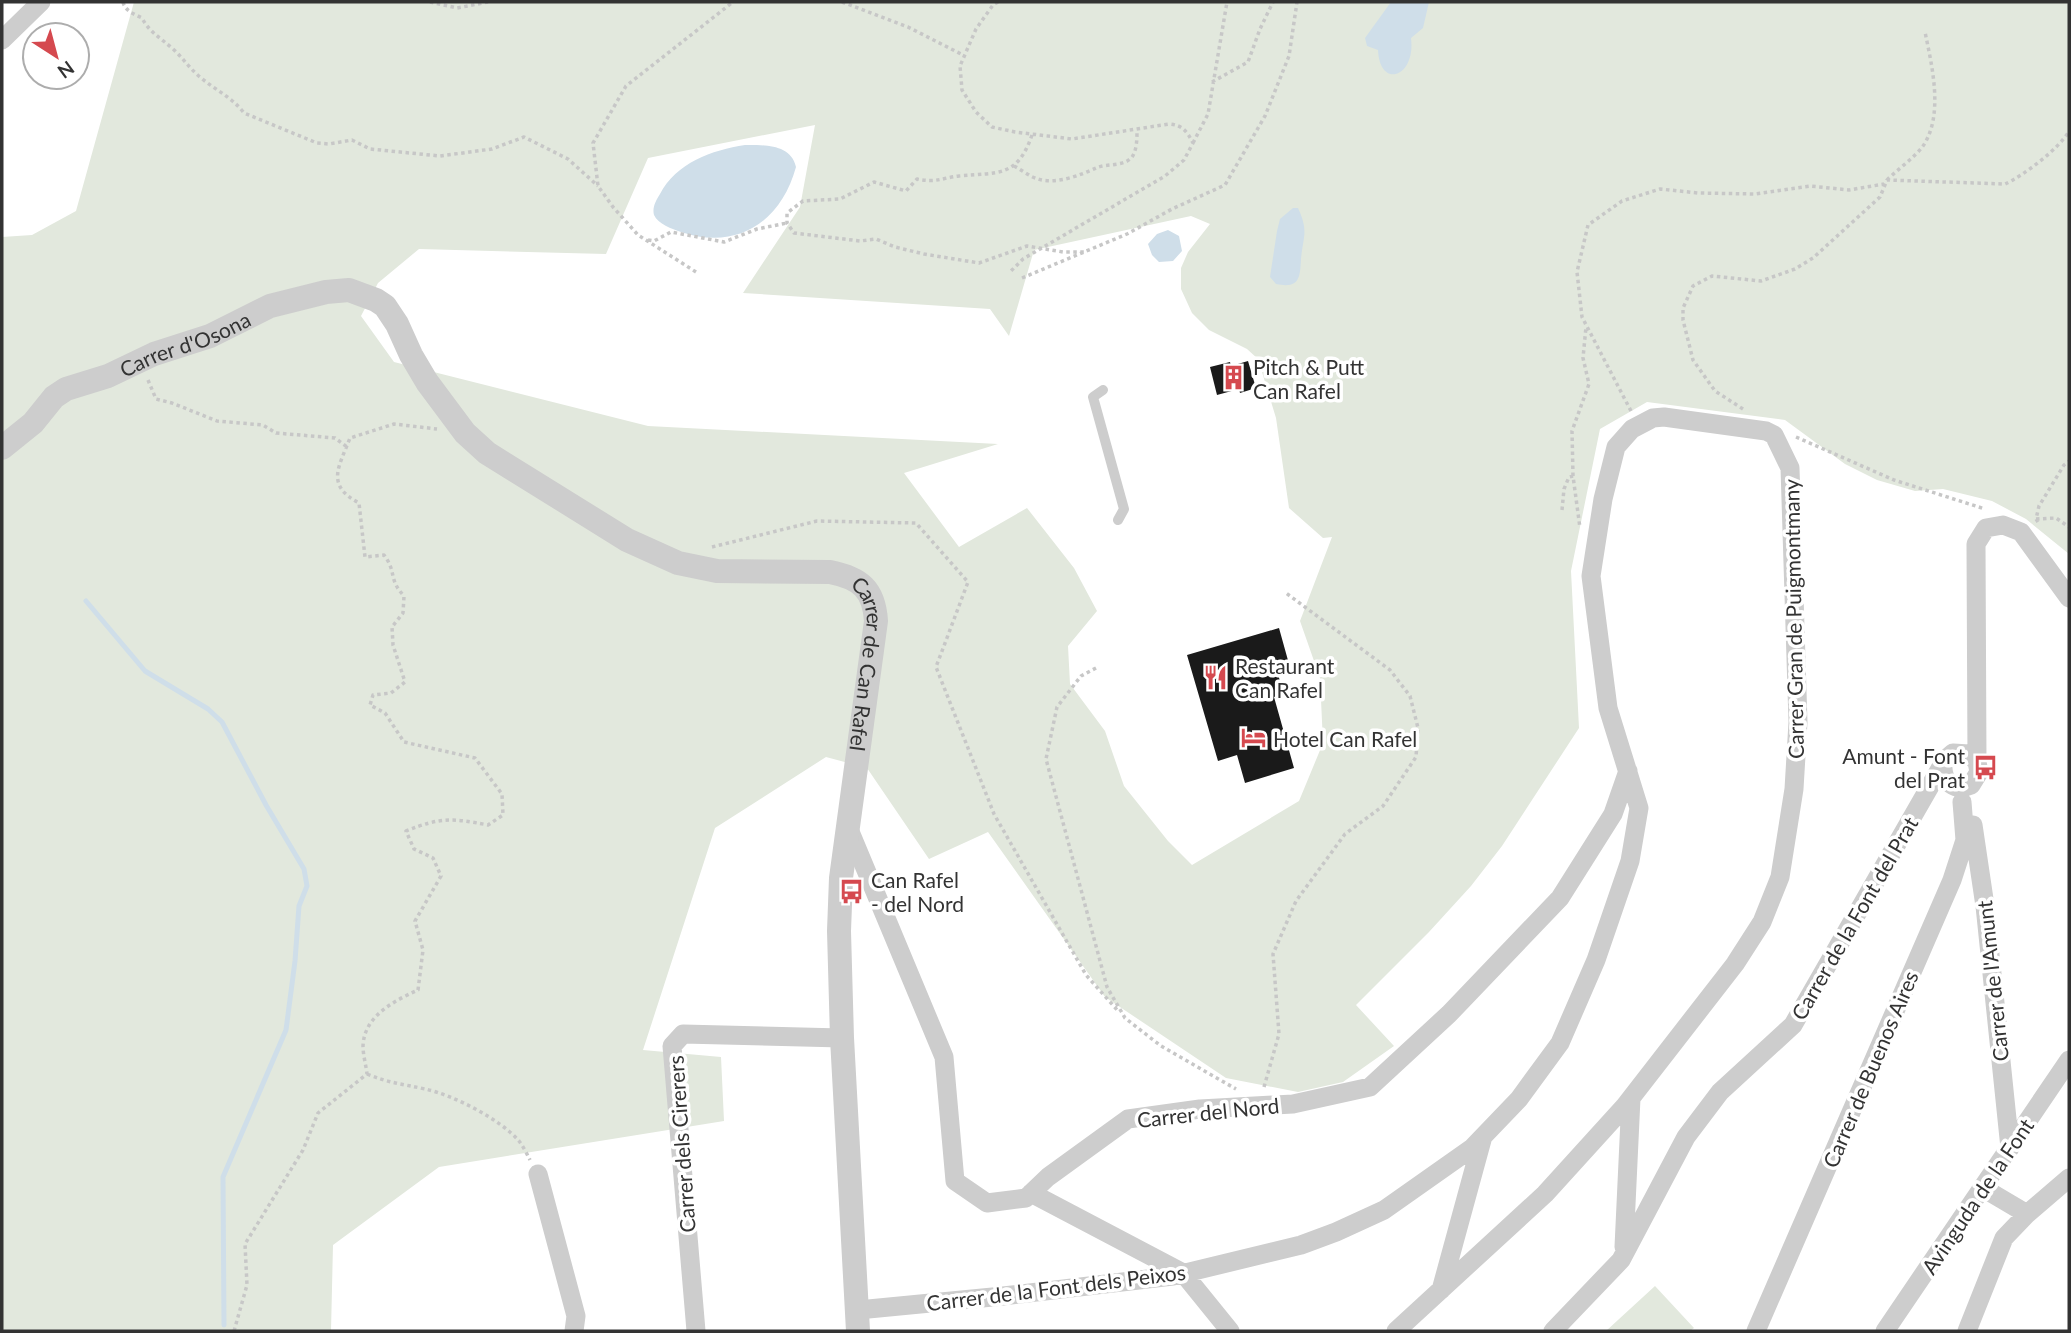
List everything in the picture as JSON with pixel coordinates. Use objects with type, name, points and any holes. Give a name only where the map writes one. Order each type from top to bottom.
[{"type":"street","points":[[2,40],[41,2]]},
{"type":"street","name":"Carrer d'Osona","points":[[2,448],[33,423],[54,397],[66,389],[108,376],[143,359],[210,335],[270,306],[326,292],[349,290],[385,306]]},
{"type":"street","name":"Carrer de Can Rafel","points":[[385,306],[427,382],[465,433],[486,453],[627,540],[678,563],[717,571],[830,572],[848,575],[859,581],[869,593],[875,607],[873,645],[841,878],[839,931],[850,1222],[858,1321]]},
{"type":"street","points":[[1628,771],[1608,708],[1591,576],[1603,499],[1616,447],[1638,425],[1653,418],[1664,417],[1766,431],[1774,435]]},
{"type":"street","name":"Carrer Gran de Puigmontmany","points":[[1396,1331],[1545,1194],[1631,1098],[1735,964],[1762,922],[1780,877],[1794,789],[1798,722],[1790,468],[1774,435]]},
{"type":"street","points":[[1960,782],[1976,723],[1976,544],[1986,527],[2003,525],[2021,532],[2069,598]]},
{"type":"street","name":"Carrer del Nord","points":[[848,827],[944,1057],[955,1181],[987,1203],[1026,1198],[1048,1177],[1128,1119],[1293,1104],[1370,1087],[1449,1014],[1560,898],[1613,814],[1628,771]]},
{"type":"street","name":"Carrer de la Font dels Peixos","points":[[858,1321],[1003,1296],[1183,1273],[1301,1245],[1384,1210],[1482,1140],[1519,1099],[1560,1043],[1596,960],[1630,861],[1640,808],[1628,771]]},
{"type":"street","name":"Carrer de la Font del Prat","points":[[1553,1331],[1623,1256],[1686,1137],[1720,1092],[1793,1025],[1924,798],[1960,782]]},
{"type":"street","name":"Carrer de l'Amunt","points":[[1960,782],[1985,906],[2010,1148]]},
{"type":"street","name":"Carrer de Buenos Aires","points":[[1756,1331],[1952,880],[1965,840],[1960,782]]},
{"type":"street","name":"Carrer dels Cirerers","points":[[696,1331],[672,1046],[683,1034],[842,1038]]},
{"type":"street","name":"Avinguda de la Font","points":[[1885,1331],[2069,1060]]},
{"type":"street","points":[[1623,1256],[1631,1098]]},
{"type":"street","points":[[1441,1290],[1482,1140]]},
{"type":"street","points":[[538,1174],[576,1316],[574,1331]]},
{"type":"street","points":[[1967,1331],[2004,1238],[2069,1178]]},
{"type":"street","points":[[1983,1188],[2027,1214]]},
{"type":"street","points":[[1031,1193],[1183,1273],[1230,1331]]},
{"type":"lane","points":[[1103,390],[1093,397],[1124,509],[1118,520]]},
{"type":"path","points":[[122,2],[132,13],[142,18],[149,31],[175,50],[202,79],[237,103],[244,113],[317,143],[330,144],[352,139],[370,149],[440,156],[492,149],[524,137],[568,159],[598,186],[638,235],[696,272]]},
{"type":"path","points":[[430,2],[457,8],[488,2]]},
{"type":"path","points":[[598,186],[593,143],[625,86],[733,2]]},
{"type":"path","points":[[842,2],[908,27],[963,55]]},
{"type":"path","points":[[988,2],[993,5]]},
{"type":"path","points":[[998,2],[976,29],[960,66],[962,90],[976,111],[992,127],[1072,139],[1169,124],[1179,125],[1188,132],[1193,143]]},
{"type":"path","points":[[1009,272],[1023,259],[1165,176],[1184,160],[1208,114],[1227,2]]},
{"type":"path","points":[[1212,82],[1248,62],[1273,2]]},
{"type":"path","points":[[1023,278],[1127,234],[1172,209],[1225,185],[1265,116],[1289,55],[1297,2]]},
{"type":"path","points":[[1746,411],[1715,391],[1693,360],[1683,320],[1683,308],[1693,286],[1712,276],[1761,281],[1795,269],[1813,258],[1880,197],[1886,182],[1923,146],[1934,118],[1930,57],[1925,32]]},
{"type":"path","points":[[1014,166],[1039,180],[1057,180],[1086,174],[1097,167],[1123,163],[1132,157],[1137,144],[1137,130]]},
{"type":"path","points":[[1638,425],[1582,317],[1577,272],[1588,225],[1622,201],[1660,189],[1755,194],[1810,186],[1849,190],[1886,182],[2005,184],[2036,163],[2069,131]]},
{"type":"path","points":[[1032,135],[1022,159],[1014,166],[996,173],[955,176],[932,182],[917,179],[906,191],[874,182],[840,198],[803,201],[787,213],[787,223],[794,233],[860,241],[877,239],[895,247],[924,254],[979,263],[1027,246],[1063,252],[1084,252]]},
{"type":"path","points":[[647,240],[654,241],[671,232],[724,242],[757,229],[787,223]]},
{"type":"path","points":[[1581,533],[1573,476],[1572,431],[1589,384],[1583,358],[1587,325]]},
{"type":"path","points":[[143,359],[156,399],[216,421],[263,425],[276,433],[335,438],[347,447]]},
{"type":"path","points":[[367,1074],[363,1046],[367,1026],[391,1002],[418,990],[422,950],[415,922],[441,876],[433,858],[414,849],[406,831],[427,822],[454,818],[488,825],[503,815],[502,794],[475,758],[404,742],[386,713],[370,705],[373,695],[391,693],[405,682],[393,645],[392,627],[403,612],[404,596],[393,584],[392,565],[384,555],[365,557],[359,503],[345,496],[337,484],[339,469],[350,438],[394,424],[465,433]]},
{"type":"path","points":[[1774,435],[1787,434],[1894,480],[1996,512],[2003,525]]},
{"type":"path","points":[[2069,461],[2039,506],[2036,519],[2056,518],[2069,527]]},
{"type":"path","points":[[1562,510],[1564,489],[1569,477],[1573,476]]},
{"type":"path","points":[[678,563],[716,545],[817,521],[916,523],[968,582],[936,667],[994,814],[1086,975],[1125,1018],[1161,1046],[1259,1105],[1279,1034],[1273,954],[1296,901],[1345,834],[1383,806],[1416,757],[1418,728],[1410,696],[1390,670],[1286,593]]},
{"type":"path","points":[[1096,668],[1081,676],[1057,707],[1046,759],[1098,961],[1107,987],[1125,1018]]},
{"type":"path","points":[[367,1074],[389,1083],[426,1089],[454,1098],[474,1109],[519,1141],[538,1174]]},
{"type":"path","points":[[234,1331],[247,1285],[245,1244],[303,1150],[318,1113],[367,1074]]},
{"type":"shaded area","points":[[134,2],[2069,2],[2069,554],[2026,519],[1992,501],[1943,489],[1915,491],[1877,480],[1845,464],[1785,420],[1647,402],[1600,429],[1571,571],[1579,728],[1502,846],[1471,886],[1356,1005],[1394,1046],[1343,1082],[1298,1092],[1226,1078],[1105,997],[988,832],[929,859],[867,768],[826,757],[715,828],[643,1050],[721,1057],[724,1121],[439,1167],[333,1245],[331,1331],[2,1331],[2,237],[32,235],[76,211]],"holes":[[[815,125],[800,207],[743,293],[990,309],[1009,336],[1034,250],[1191,216],[1210,224],[1188,252],[1181,268],[1181,289],[1192,313],[1209,330],[1247,349],[1258,359],[1276,418],[1289,508],[1323,538],[1332,537],[1300,621],[1320,678],[1323,743],[1299,801],[1192,865],[1168,841],[1124,786],[1105,731],[1070,684],[1068,646],[1097,611],[1074,568],[1027,508],[959,547],[904,473],[998,444],[648,426],[394,362],[361,316],[378,283],[419,249],[606,254],[648,158]]]},
{"type":"shaded area","points":[[1391,2],[1429,2],[1423,28],[1411,38],[1408,62],[1397,74],[1385,70],[1380,63],[1378,50],[1367,46],[1365,38]]},
{"type":"shaded area","points":[[745,145],[783,150],[793,159],[796,167],[780,203],[768,217],[738,234],[720,238],[681,232],[656,218],[656,201],[675,174],[696,160],[720,150]]},
{"type":"shaded area","points":[[1293,208],[1298,208],[1304,229],[1299,276],[1290,285],[1276,284],[1270,277],[1277,231],[1280,219]]},
{"type":"shaded area","points":[[1168,230],[1179,236],[1182,251],[1173,261],[1159,262],[1152,255],[1148,244],[1157,234]]},
{"type":"shaded area","points":[[1655,1286],[1694,1328],[1690,1331],[1606,1331]]},
{"type":"building","name":"Pitch & Putt Can Rafel","points":[[1248,361],[1256,388],[1217,395],[1210,367],[1230,362],[1231,366]]},
{"type":"building","points":[[1279,628],[1289,664],[1276,668],[1284,694],[1274,697],[1294,768],[1245,783],[1237,755],[1218,761],[1187,655]]},
{"type":"waterway","points":[[86,601],[145,671],[208,709],[222,722],[304,869],[307,886],[299,906],[286,1030],[223,1177],[224,1325]]},
{"type":"place","name":"Pitch & Putt Can Rafel","points":[[1233,378]]},
{"type":"place","name":"Restaurant Can Rafel","points":[[1215,677]]},
{"type":"place","name":"Hotel Can Rafel","points":[[1253,738]]},
{"type":"place","name":"Amunt - Font del Prat","points":[[1985,767]]},
{"type":"place","name":"Can Rafel - del Nord","points":[[851,891]]}]
